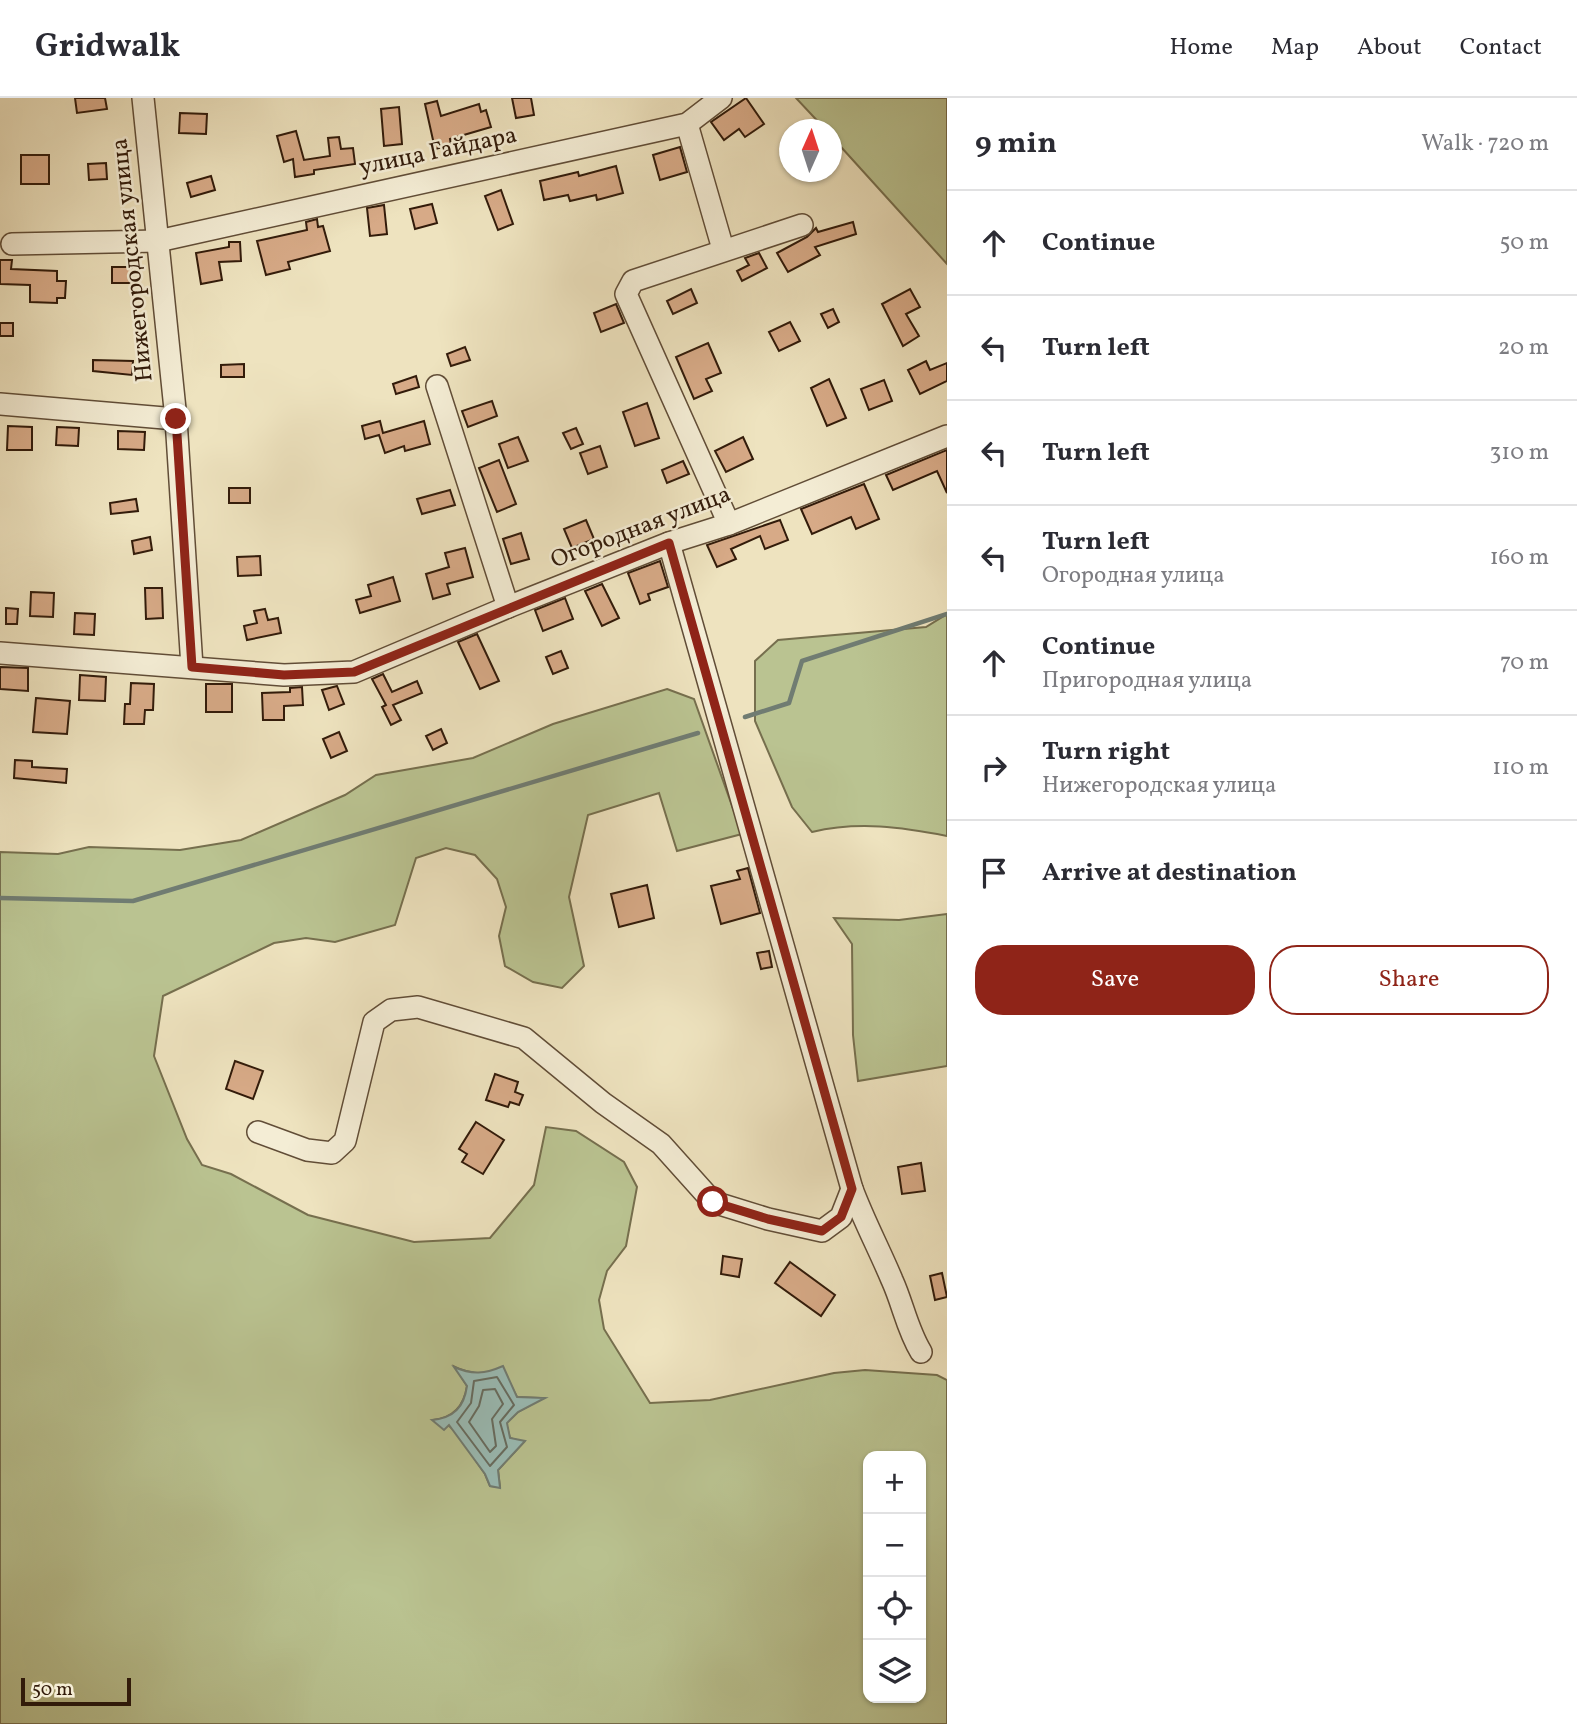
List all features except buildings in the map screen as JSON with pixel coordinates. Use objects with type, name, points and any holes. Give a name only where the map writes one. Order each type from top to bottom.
[{"type":"street","name":"Нижегородская улица","points":[[143,98],[176,419],[192,667]]},
{"type":"street","name":"улица Гайдара","points":[[12,244],[158,241],[687,124],[721,98]]},
{"type":"street","points":[[687,124],[723,249]]},
{"type":"street","points":[[729,524],[626,294],[633,281],[802,225]]},
{"type":"street","points":[[437,386],[508,607]]},
{"type":"street","points":[[0,404],[176,419]]},
{"type":"street","name":"Огородная улица","points":[[192,667],[284,675],[354,672],[508,607],[669,543],[729,524],[947,436]]},
{"type":"street","points":[[669,543],[852,1189],[868,1232],[893,1281],[908,1331],[920,1352]]},
{"type":"street","points":[[0,653],[192,667]]},
{"type":"street","points":[[258,1132],[307,1150],[332,1153],[345,1141],[374,1022],[391,1010],[418,1007],[524,1038],[603,1103],[661,1144],[713,1202],[768,1219],[822,1231],[841,1217],[852,1189]]},
{"type":"green space","points":[[796,98],[947,98],[947,264],[842,148],[842,119],[816,119]]},
{"type":"green space","points":[[947,614],[947,836],[863,826],[812,832],[792,807],[755,721],[755,661],[778,640],[926,627]]},
{"type":"green space","points":[[667,689],[694,699],[742,834],[677,851],[659,793],[588,815],[569,897],[584,966],[562,988],[533,982],[505,966],[499,936],[506,907],[497,879],[475,855],[446,848],[416,858],[395,925],[335,942],[306,938],[274,943],[163,996],[154,1056],[187,1139],[202,1165],[231,1174],[308,1215],[414,1242],[490,1238],[534,1185],[546,1127],[576,1131],[624,1162],[637,1187],[626,1246],[607,1271],[599,1300],[604,1329],[650,1403],[710,1400],[834,1373],[865,1370],[937,1375],[947,1380],[947,1724],[0,1724],[0,852],[58,854],[89,847],[180,850],[241,840],[345,795],[376,775],[473,758],[553,724]],"holes":[[[455,1367],[508,1380],[517,1397],[543,1398],[518,1412],[506,1423],[510,1438],[524,1442],[498,1470],[500,1487],[490,1486],[485,1474],[456,1432],[448,1425],[433,1420],[447,1417],[457,1410],[467,1386]]]},
{"type":"green space","points":[[947,914],[947,1066],[858,1081],[853,1035],[852,944],[834,918],[899,920]]},
{"type":"water","points":[[503,1366],[517,1397],[545,1398],[518,1412],[507,1423],[510,1438],[525,1441],[498,1470],[500,1488],[490,1486],[485,1474],[449,1425],[444,1430],[432,1420],[452,1414],[463,1400],[467,1386],[454,1367],[478,1372]]},
{"type":"waterway","points":[[745,717],[789,703],[802,661],[947,614]]},
{"type":"waterway","points":[[0,898],[133,901],[698,733]]},
{"type":"route","points":[[176,419],[192,667],[284,675],[354,672],[669,543],[764,870],[852,1189],[841,1217],[822,1231],[768,1219],[713,1202]]}]
